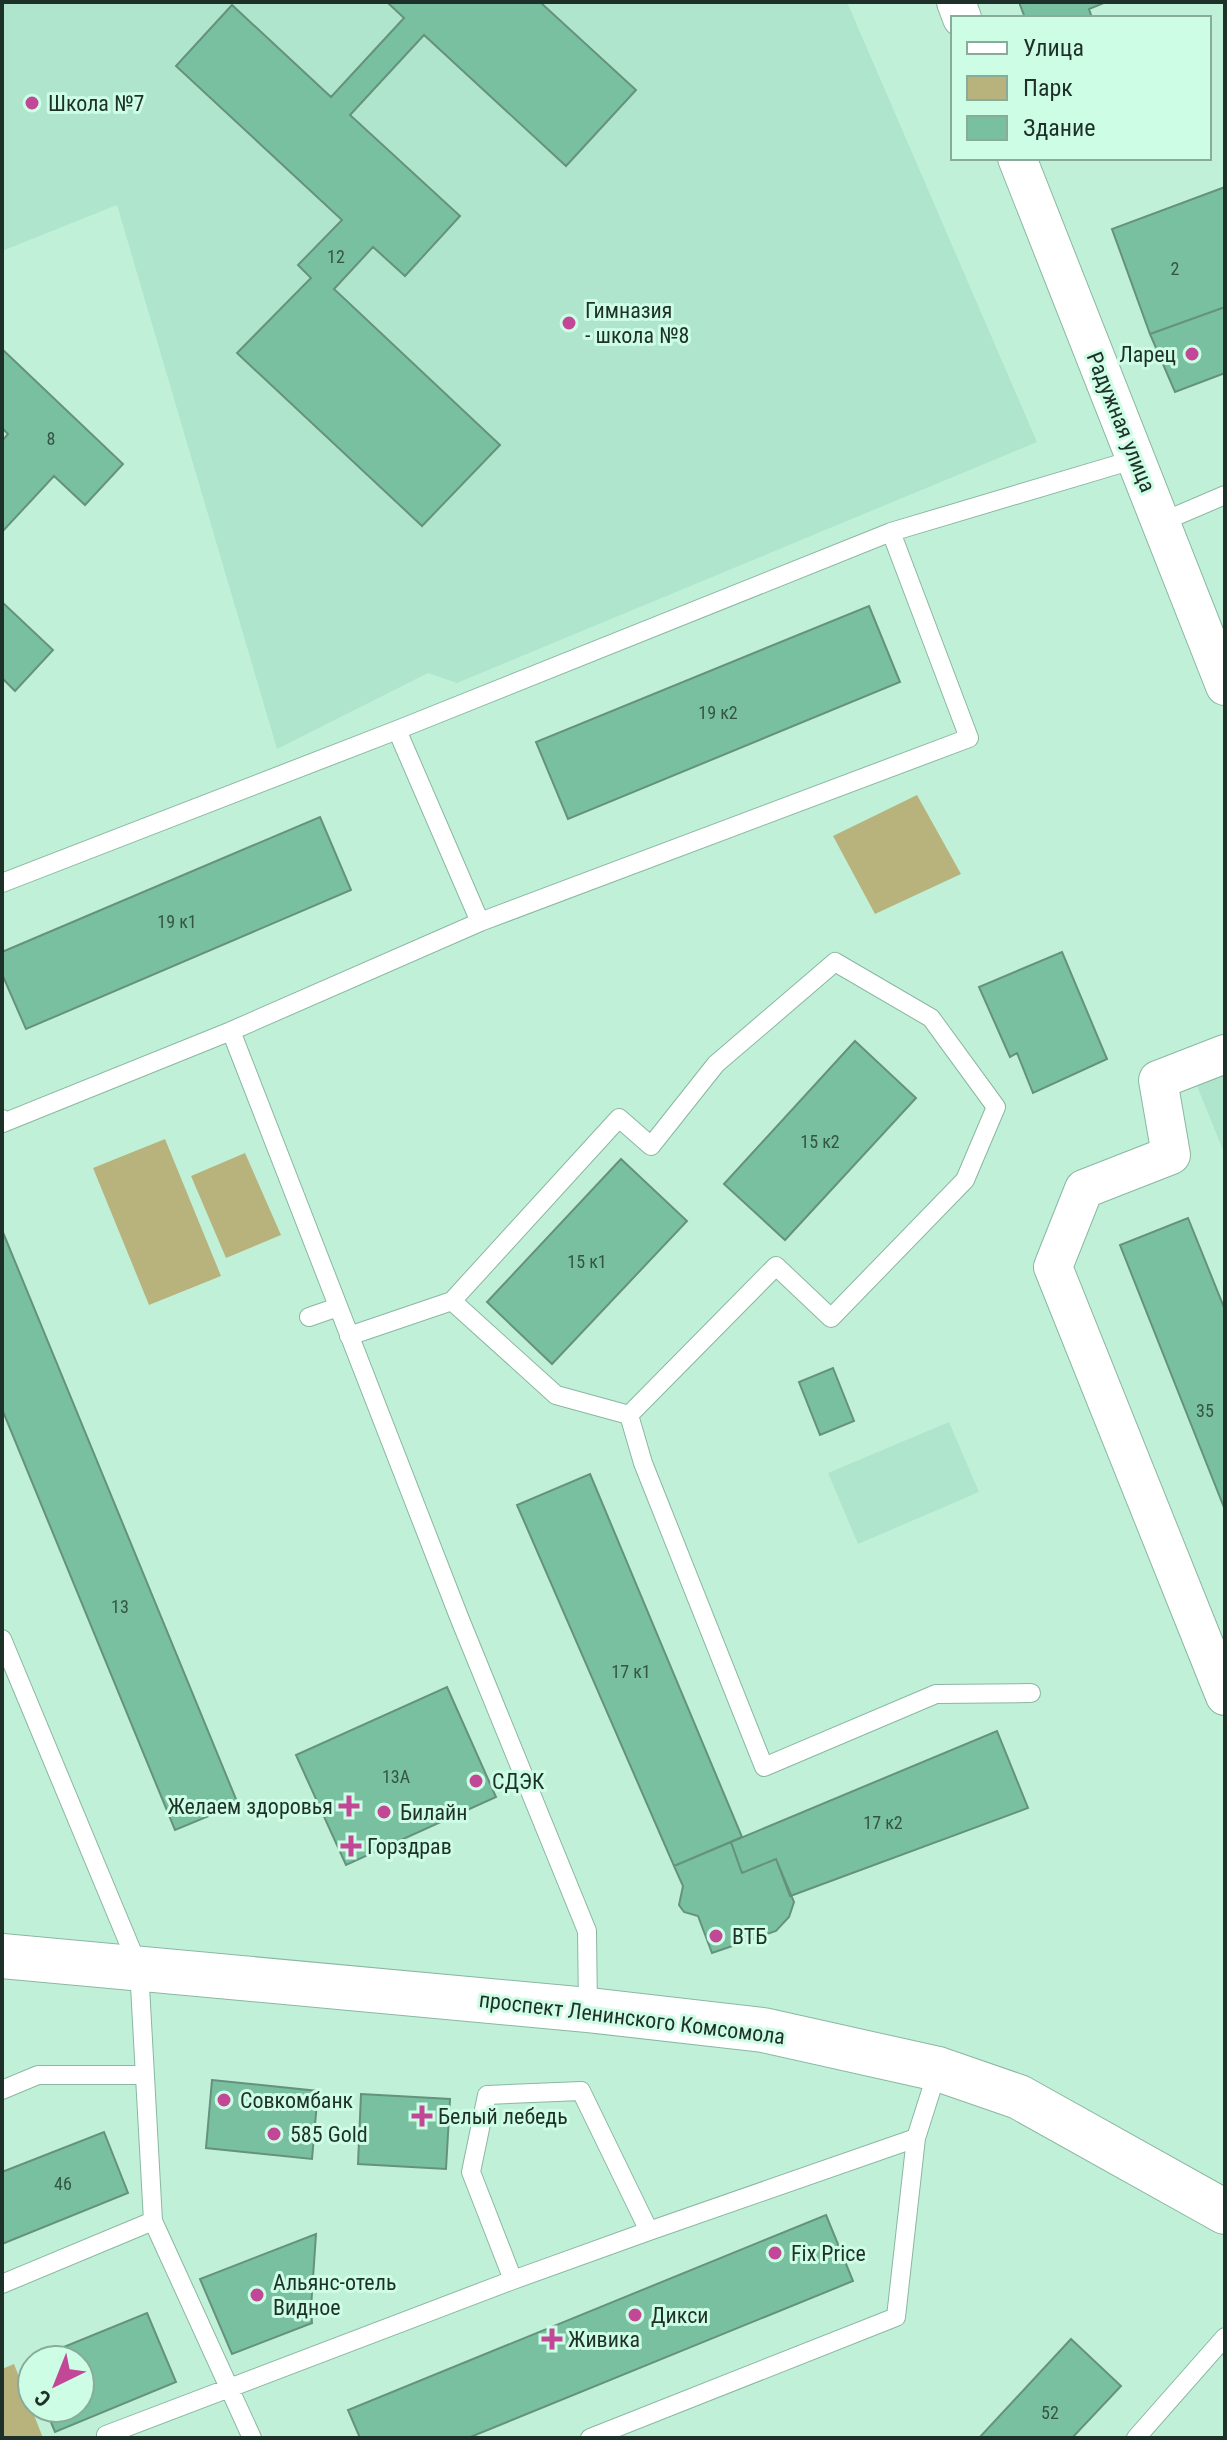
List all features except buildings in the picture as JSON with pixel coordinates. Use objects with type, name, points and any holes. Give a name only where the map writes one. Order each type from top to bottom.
[{"type":"main road","name":"проспект Ленинского Комсомола","points":[[2,1956],[588,2010],[763,2030],[938,2069],[1019,2097],[1225,2212]]},
{"type":"street","name":"Радужная улица","points":[[1018,160],[1225,686]]},
{"type":"street","points":[[1225,1054],[1158,1080],[1171,1155],[1084,1189],[1053,1267],[1225,1696]]},
{"type":"lane","points":[[2,883],[397,730],[891,532],[1136,459]]},
{"type":"lane","points":[[1162,522],[1225,495]]},
{"type":"lane","points":[[2,1119],[3,1123],[231,1031],[480,922],[969,738],[891,532]]},
{"type":"lane","points":[[397,730],[480,922]]},
{"type":"lane","points":[[349,1336],[452,1301],[619,1118],[651,1146],[716,1064],[835,962],[931,1018],[996,1107],[965,1180],[831,1318],[776,1266],[629,1415]]},
{"type":"lane","points":[[231,1031],[459,1617],[587,1931],[588,2010]]},
{"type":"lane","points":[[452,1301],[556,1395],[629,1415]]},
{"type":"lane","points":[[309,1317],[338,1307]]},
{"type":"lane","points":[[629,1415],[643,1463],[764,1767],[936,1694],[1031,1693]]},
{"type":"lane","points":[[2,1639],[139,1968],[153,2221],[252,2438]]},
{"type":"lane","points":[[590,2438],[896,2317],[916,2138],[938,2069]]},
{"type":"lane","points":[[2,2090],[38,2075],[145,2075]]},
{"type":"lane","points":[[513,2280],[471,2172],[487,2095],[581,2091],[649,2231]]},
{"type":"lane","points":[[106,2435],[513,2280],[916,2138]]},
{"type":"lane","points":[[2,2284],[153,2221]]},
{"type":"lane","points":[[1136,2438],[1225,2337]]},
{"type":"shaded area","name":"Гимназия - школа №8","points":[[2,2],[847,2],[1037,442],[457,683],[428,673],[277,749],[117,205],[2,251]]},
{"type":"shaded area","points":[[1225,1069],[1225,1155],[1195,1081]]},
{"type":"shaded area","points":[[949,1422],[979,1492],[858,1544],[828,1473]]},
{"type":"green space","points":[[917,795],[961,874],[875,914],[833,836]]},
{"type":"green space","points":[[165,1139],[221,1276],[149,1305],[93,1168]]},
{"type":"green space","points":[[245,1153],[281,1235],[226,1258],[191,1176]]},
{"type":"green space","points":[[14,2364],[16,2369],[16,2424],[38,2424],[43,2438],[2,2438],[2,2369]]},
{"type":"place","name":"Школа №7","points":[[32,103]]},
{"type":"place","name":"Гимназия - школа №8","points":[[569,323]]},
{"type":"place","name":"Ларец","points":[[1192,354]]},
{"type":"place","name":"СДЭК","points":[[476,1781]]},
{"type":"place","name":"Желаем здоровья","points":[[349,1806]]},
{"type":"place","name":"Билайн","points":[[384,1812]]},
{"type":"place","name":"Горздрав","points":[[351,1846]]},
{"type":"place","name":"ВТБ","points":[[716,1936]]},
{"type":"place","name":"Совкомбанк","points":[[224,2100]]},
{"type":"place","name":"Белый лебедь","points":[[422,2116]]},
{"type":"place","name":"585 Gold","points":[[274,2134]]},
{"type":"place","name":"Fix Price","points":[[775,2253]]},
{"type":"place","name":"Альянс-отель Видное","points":[[257,2295]]},
{"type":"place","name":"Дикси","points":[[635,2315]]},
{"type":"place","name":"Живика","points":[[552,2339]]}]
